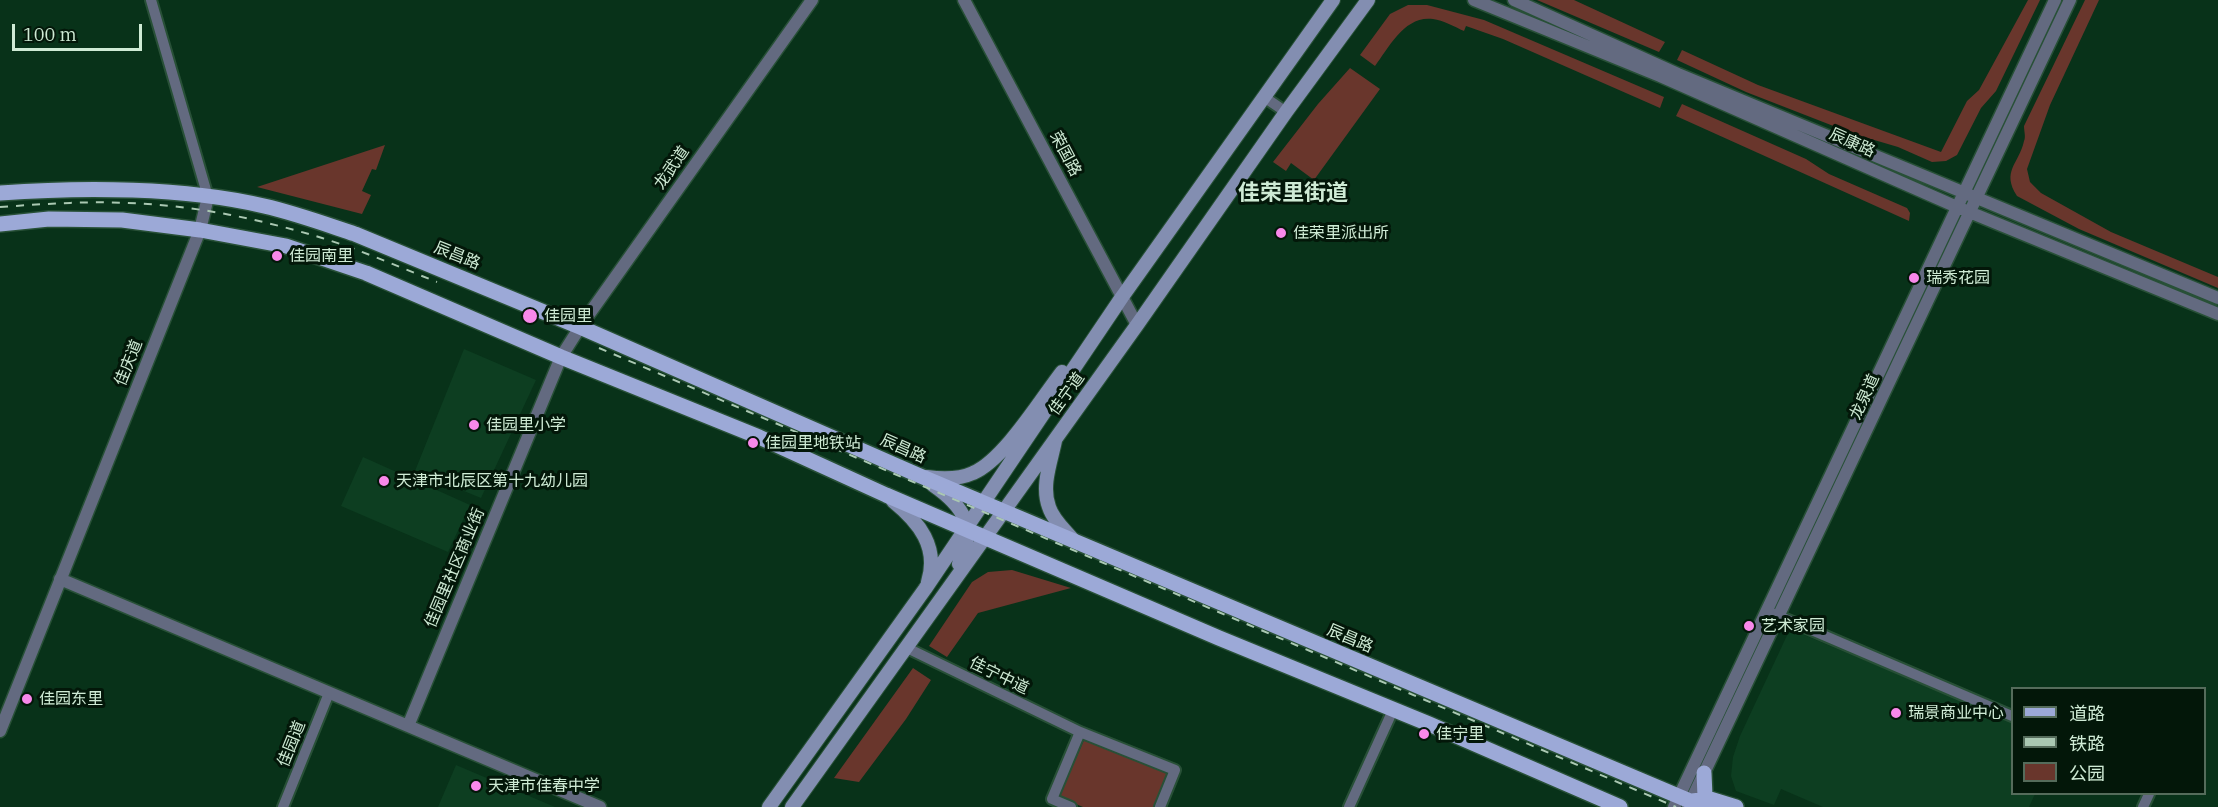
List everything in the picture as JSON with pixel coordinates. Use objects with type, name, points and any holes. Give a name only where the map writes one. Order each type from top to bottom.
[{"type":"main road","name":"佳宁道","points":[[769,807],[925,589],[1122,297],[1333,0]]},
{"type":"main road","name":"佳宁道","points":[[792,807],[1368,0]]},
{"type":"main road","name":"辰昌路","points":[[0,193],[169,192],[263,206],[318,221],[407,255],[580,327],[1003,512],[1693,804],[1723,802],[1736,807]]},
{"type":"main road","points":[[0,224],[49,219],[122,220],[200,230],[286,246],[366,273],[561,357],[759,437],[886,495],[1620,807]]},
{"type":"main road","points":[[918,475],[938,478],[962,476],[983,467],[1005,446],[1062,372],[1093,341]]},
{"type":"main road","points":[[1056,438],[1048,476],[1047,502],[1052,514],[1076,543]]},
{"type":"main road","points":[[918,475],[956,504],[964,516],[967,528],[966,548],[948,588]]},
{"type":"main road","points":[[886,495],[912,519],[929,545],[931,571],[925,589]]},
{"type":"main road","points":[[1693,804],[1703,788],[1698,771]]},
{"type":"street","name":"佳庆道","points":[[0,731],[200,230],[208,197],[152,0]]},
{"type":"street","name":"龙武道","points":[[561,357],[812,0]]},
{"type":"street","name":"荣国路","points":[[964,0],[1137,325]]},
{"type":"street","name":"辰康路","points":[[1474,0],[1660,76],[1970,213],[2218,314]]},
{"type":"street","name":"辰康路","points":[[1514,0],[1678,74],[2218,298]]},
{"type":"street","name":"龙泉道","points":[[1773,614],[1957,207],[2055,0]]},
{"type":"street","name":"龙泉道","points":[[1693,804],[1698,771],[1977,199],[2070,0]]},
{"type":"street","points":[[1264,97],[1286,112]]},
{"type":"street","name":"佳园里社区商业街","points":[[408,726],[561,357]]},
{"type":"street","points":[[60,579],[600,807]]},
{"type":"street","points":[[1773,614],[2011,715]]},
{"type":"street","name":"佳宁中道","points":[[905,647],[1080,732],[1175,770],[1160,807]]},
{"type":"street","name":"佳园道","points":[[283,807],[329,693]]},
{"type":"street","points":[[1349,807],[1393,710]]},
{"type":"street","points":[[1071,807],[1052,799],[1080,732]]},
{"type":"shaded area","name":"佳园里小学","points":[[464,349],[536,380],[481,498],[415,471]]},
{"type":"shaded area","name":"天津市北辰区第十九幼儿园","points":[[363,457],[470,505],[448,552],[341,506]]},
{"type":"shaded area","points":[[1790,629],[2011,722],[2011,795],[2035,795],[2029,807],[1823,807],[1781,789],[1774,805],[1736,791],[1731,776],[1733,757],[1740,736]]},
{"type":"shaded area","name":"天津市佳春中学","points":[[456,765],[555,807],[438,807]]},
{"type":"green space","points":[[1537,0],[1574,0],[1665,42],[1659,52]]},
{"type":"green space","points":[[2028,0],[2040,0],[1996,91],[1981,108],[1957,155],[1946,161],[1932,162],[1898,147],[1854,134],[1746,92],[1677,60],[1682,50],[1758,85],[1941,152],[1967,101],[1979,90]]},
{"type":"green space","points":[[2085,0],[2099,0],[2050,105],[2027,169],[2030,182],[2041,193],[2111,232],[2218,277],[2218,288],[2079,229],[2017,196],[2011,174],[2025,139],[2024,126]]},
{"type":"green space","points":[[1408,5],[1427,5],[1484,20],[1664,97],[1660,108],[1503,39],[1466,26],[1464,31],[1433,19],[1423,19],[1406,27],[1375,66],[1360,55],[1390,14]]},
{"type":"green space","points":[[1350,68],[1380,89],[1314,180],[1291,163],[1286,171],[1273,162],[1318,104]]},
{"type":"green space","points":[[1682,104],[1806,159],[1829,174],[1907,208],[1910,213],[1909,221],[1676,116]]},
{"type":"green space","points":[[385,145],[376,170],[372,169],[362,191],[371,195],[362,214],[257,187]]},
{"type":"green space","points":[[1012,570],[1071,588],[978,613],[947,657],[929,646],[972,582],[988,572]]},
{"type":"green space","points":[[913,668],[931,680],[906,719],[859,782],[834,778]]},
{"type":"green space","points":[[1084,740],[1168,772],[1154,807],[1083,807],[1059,797]]},
{"type":"railway","points":[[0,207],[112,202],[152,204],[226,214],[322,238],[437,282]]},
{"type":"railway","points":[[599,348],[1676,807]]},
{"type":"place","name":"佳荣里派出所","points":[[1281,233]]},
{"type":"place","name":"佳园南里","points":[[277,256]]},
{"type":"place","name":"瑞秀花园","points":[[1914,278]]},
{"type":"place","name":"佳园里","points":[[530,316]]},
{"type":"place","name":"佳园里小学","points":[[474,425]]},
{"type":"place","name":"佳园里地铁站","points":[[753,443]]},
{"type":"place","name":"天津市北辰区第十九幼儿园","points":[[384,481]]},
{"type":"place","name":"艺术家园","points":[[1749,626]]},
{"type":"place","name":"佳园东里","points":[[27,699]]},
{"type":"place","name":"瑞景商业中心","points":[[1896,713]]},
{"type":"place","name":"佳宁里","points":[[1424,734]]},
{"type":"place","name":"天津市佳春中学","points":[[476,786]]},
{"type":"district","name":"佳荣里街道","points":[[1293,194]]}]
